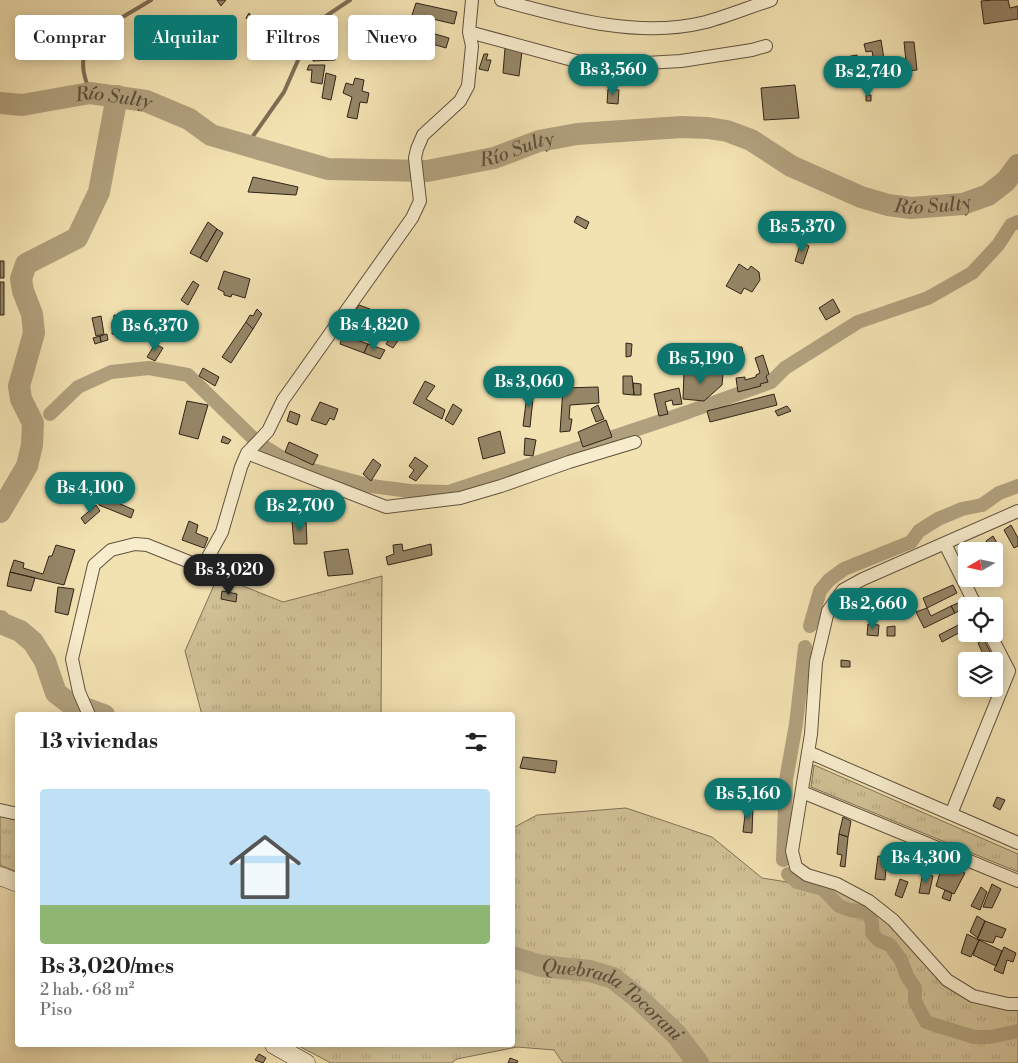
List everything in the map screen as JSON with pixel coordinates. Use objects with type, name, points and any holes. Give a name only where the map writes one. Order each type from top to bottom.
[{"type":"street","points":[[88,712],[79,692],[72,660],[94,565],[111,550],[135,544],[146,545],[192,563],[200,563],[207,559],[222,532],[247,453],[268,431],[283,400],[412,218],[420,201],[415,158],[423,136],[460,101],[468,86],[472,46],[468,32],[472,0]]},
{"type":"street","points":[[501,0],[556,15],[607,25],[659,28],[706,22],[771,0]]},
{"type":"street","points":[[468,32],[587,64],[681,61],[752,50],[766,46]]},
{"type":"street","points":[[247,453],[386,507],[460,498],[635,442]]},
{"type":"street","points":[[1018,511],[880,572],[844,590],[828,611],[816,662],[811,734],[792,851],[796,867],[807,875],[837,884],[869,901],[893,920],[948,980],[974,996],[1008,1004],[1018,1004]]},
{"type":"street","points":[[945,544],[972,597]]},
{"type":"street","points":[[951,814],[1008,671],[994,642]]},
{"type":"street","points":[[808,752],[1018,843]]},
{"type":"street","points":[[802,792],[1018,881]]},
{"type":"street","points":[[0,810],[15,813]]},
{"type":"street","points":[[0,876],[15,883]]},
{"type":"street","points":[[278,1047],[306,1063]]},
{"type":"green space","points":[[218,576],[283,602],[382,576],[381,712],[201,712],[185,651]]},
{"type":"green space","points":[[814,765],[1018,854],[1018,872],[811,787]]},
{"type":"green space","points":[[626,808],[712,837],[762,878],[857,893],[958,991],[1018,1004],[1018,1063],[563,1063],[554,1050],[517,1047],[457,1059],[451,1063],[331,1063],[301,1047],[515,1047],[515,827],[537,815]]},
{"type":"green space","points":[[0,815],[15,819],[15,871],[0,865]]},
{"type":"building","points":[[217,0],[226,0],[221,6]]},
{"type":"building","points":[[1008,0],[1010,8],[1018,6],[1018,19],[984,24],[981,1]]},
{"type":"building","points":[[416,3],[457,12],[454,24],[435,20],[435,15],[412,15]]},
{"type":"building","points":[[435,34],[449,38],[446,48],[435,45]]},
{"type":"building","points":[[881,40],[884,59],[874,62],[872,51],[866,52],[864,44]]},
{"type":"building","points":[[904,42],[914,42],[917,70],[907,71]]},
{"type":"building","points":[[505,48],[522,51],[519,76],[503,73]]},
{"type":"building","points":[[484,54],[488,54],[486,60],[491,60],[488,71],[479,69]]},
{"type":"building","points":[[857,55],[859,76],[848,77],[846,57]]},
{"type":"building","points":[[882,60],[887,85],[876,84],[872,61]]},
{"type":"building","points":[[309,65],[325,65],[322,84],[311,82],[312,70],[307,70]]},
{"type":"building","points":[[582,67],[604,70],[602,81],[580,77]]},
{"type":"building","points":[[326,73],[336,76],[331,100],[322,98]]},
{"type":"building","points":[[867,73],[868,83],[862,84],[861,75]]},
{"type":"building","points":[[848,77],[855,77],[857,87],[850,87]]},
{"type":"building","points":[[355,78],[364,80],[362,91],[369,93],[367,103],[360,102],[357,119],[347,117],[352,97],[343,93],[346,83],[353,85]]},
{"type":"building","points":[[795,85],[799,118],[764,120],[761,88]]},
{"type":"building","points":[[608,89],[619,90],[618,104],[607,103]]},
{"type":"building","points":[[866,95],[871,95],[871,101],[866,101]]},
{"type":"building","points":[[253,177],[298,187],[296,195],[248,192]]},
{"type":"building","points":[[577,216],[589,222],[586,229],[574,222]]},
{"type":"building","points":[[208,222],[217,229],[200,258],[190,253]]},
{"type":"building","points":[[217,229],[223,233],[207,262],[200,258]]},
{"type":"building","points":[[801,242],[809,246],[803,264],[795,261]]},
{"type":"building","points":[[0,261],[4,261],[4,278],[0,278]]},
{"type":"building","points":[[739,264],[748,270],[751,266],[759,272],[760,280],[752,292],[744,288],[741,294],[726,286]]},
{"type":"building","points":[[224,271],[250,279],[245,298],[232,294],[231,297],[224,295],[224,292],[218,289]]},
{"type":"building","points":[[193,281],[199,285],[188,305],[181,300]]},
{"type":"building","points":[[0,282],[4,282],[4,315],[0,315]]},
{"type":"building","points":[[833,299],[840,312],[826,320],[819,308]]},
{"type":"building","points":[[359,305],[370,309],[367,316],[355,312]]},
{"type":"building","points":[[257,309],[262,314],[253,329],[246,322]]},
{"type":"building","points":[[114,315],[131,317],[128,337],[112,334]]},
{"type":"building","points":[[101,316],[104,334],[96,336],[92,318]]},
{"type":"building","points":[[393,316],[409,323],[404,331],[389,324]]},
{"type":"building","points":[[246,322],[253,329],[231,363],[222,357]]},
{"type":"building","points":[[394,332],[401,336],[393,348],[386,344]]},
{"type":"building","points":[[107,334],[108,340],[101,342],[100,336]]},
{"type":"building","points":[[343,335],[368,344],[364,353],[340,344]]},
{"type":"building","points":[[100,336],[101,342],[95,344],[93,338]]},
{"type":"building","points":[[626,343],[632,344],[631,356],[626,357]]},
{"type":"building","points":[[155,344],[163,348],[155,361],[147,357]]},
{"type":"building","points":[[368,344],[385,350],[380,359],[364,353]]},
{"type":"building","points":[[736,347],[742,347],[744,360],[737,360]]},
{"type":"building","points":[[763,355],[769,374],[766,376],[768,382],[760,384],[761,386],[738,392],[736,378],[745,377],[745,380],[756,377],[760,373],[755,358]]},
{"type":"building","points":[[203,368],[219,377],[215,386],[199,376]]},
{"type":"building","points":[[684,372],[723,374],[722,385],[704,401],[683,399]]},
{"type":"building","points":[[623,376],[632,376],[634,395],[623,394]]},
{"type":"building","points":[[425,381],[435,386],[426,399],[445,410],[442,419],[413,403]]},
{"type":"building","points":[[633,383],[641,384],[641,395],[634,395]]},
{"type":"building","points":[[598,387],[599,403],[570,405],[569,419],[572,419],[570,431],[560,432],[563,388]]},
{"type":"building","points":[[528,388],[534,389],[530,427],[523,426]]},
{"type":"building","points":[[679,388],[682,404],[673,405],[672,400],[665,402],[668,414],[659,416],[654,394]]},
{"type":"building","points":[[774,394],[777,405],[710,422],[707,411]]},
{"type":"building","points":[[187,401],[208,405],[198,439],[179,434]]},
{"type":"building","points":[[320,402],[338,409],[334,420],[330,418],[326,425],[311,420]]},
{"type":"building","points":[[453,404],[462,410],[453,425],[445,420]]},
{"type":"building","points":[[598,405],[604,419],[596,422],[591,409]]},
{"type":"building","points":[[787,406],[791,411],[778,416],[775,411]]},
{"type":"building","points":[[290,411],[300,415],[297,425],[287,421]]},
{"type":"building","points":[[606,420],[612,437],[583,447],[578,432]]},
{"type":"building","points":[[500,431],[505,453],[483,459],[478,438]]},
{"type":"building","points":[[223,436],[231,440],[228,444],[221,442]]},
{"type":"building","points":[[525,438],[536,440],[533,456],[524,455]]},
{"type":"building","points":[[289,442],[318,455],[313,465],[285,452]]},
{"type":"building","points":[[415,457],[428,466],[416,481],[409,477],[414,470],[409,466]]},
{"type":"building","points":[[373,459],[381,465],[371,481],[363,474]]},
{"type":"building","points":[[83,480],[91,482],[88,491],[80,488]]},
{"type":"building","points":[[102,496],[134,510],[131,518],[99,505]]},
{"type":"building","points":[[96,505],[100,511],[85,524],[81,518]]},
{"type":"building","points":[[306,520],[307,544],[294,544],[292,521]]},
{"type":"building","points":[[189,521],[198,525],[196,533],[208,538],[204,548],[182,540]]},
{"type":"building","points":[[1011,525],[1018,538],[1018,546],[1014,548],[1004,530]]},
{"type":"building","points":[[993,536],[996,542],[987,542]]},
{"type":"building","points":[[402,544],[403,551],[431,544],[432,555],[388,565],[386,557],[394,554],[393,545]]},
{"type":"building","points":[[56,545],[75,550],[64,585],[10,572],[14,560],[24,563],[23,568],[43,574],[49,556],[52,556]]},
{"type":"building","points":[[348,549],[353,574],[328,576],[324,552]]},
{"type":"building","points":[[10,572],[35,578],[31,591],[7,586]]},
{"type":"building","points":[[953,585],[957,593],[927,608],[923,598]]},
{"type":"building","points":[[58,587],[74,589],[68,615],[55,612]]},
{"type":"building","points":[[222,591],[237,594],[236,602],[221,599]]},
{"type":"building","points":[[958,603],[958,611],[955,613],[951,606]]},
{"type":"building","points":[[951,606],[955,613],[924,628],[916,612],[927,608],[931,616]]},
{"type":"building","points":[[868,624],[879,625],[878,636],[867,635]]},
{"type":"building","points":[[958,625],[958,633],[942,642],[939,635]]},
{"type":"building","points":[[895,626],[895,636],[887,636],[887,627]]},
{"type":"building","points":[[985,642],[990,652],[982,652],[978,643]]},
{"type":"building","points":[[841,660],[850,661],[850,667],[841,667]]},
{"type":"building","points":[[523,757],[557,761],[555,773],[520,768]]},
{"type":"building","points":[[997,797],[1005,800],[1000,810],[993,806]]},
{"type":"building","points":[[746,806],[753,806],[752,833],[743,832]]},
{"type":"building","points":[[843,817],[851,821],[848,837],[839,834]]},
{"type":"building","points":[[839,834],[848,837],[845,867],[840,866],[842,855],[837,854]]},
{"type":"building","points":[[878,856],[887,857],[885,880],[875,879]]},
{"type":"building","points":[[943,863],[965,873],[954,894],[936,886]]},
{"type":"building","points":[[923,872],[933,876],[929,894],[919,893]]},
{"type":"building","points":[[900,879],[908,882],[902,898],[895,895]]},
{"type":"building","points":[[992,884],[1001,889],[992,908],[983,907]]},
{"type":"building","points":[[981,887],[987,892],[980,910],[971,906]]},
{"type":"building","points":[[945,890],[952,893],[950,901],[942,898]]},
{"type":"building","points":[[977,916],[985,921],[978,938],[970,932]]},
{"type":"building","points":[[985,921],[1006,929],[1002,938],[996,936],[993,943],[977,939]]},
{"type":"building","points":[[967,934],[979,940],[971,957],[961,953]]},
{"type":"building","points":[[979,940],[1002,951],[996,966],[973,955]]},
{"type":"building","points":[[1004,947],[1016,953],[1013,962],[1007,960],[1003,974],[994,970]]},
{"type":"building","points":[[259,1054],[266,1058],[263,1063],[255,1060]]},
{"type":"building","points":[[510,1058],[518,1061],[517,1063],[508,1063]]},
{"type":"waterway","points":[[90,93],[83,66],[87,47],[102,31],[151,0]]},
{"type":"waterway","points":[[246,146],[284,92],[314,24],[350,0]]},
{"type":"waterway","name":"Río Sulty","points":[[0,103],[22,105],[90,93],[146,101],[189,119],[211,135],[328,169],[427,171],[494,158],[539,141],[577,134],[682,127],[708,128],[727,131],[751,140],[791,166],[861,197],[888,205],[911,208],[963,204],[988,195],[1006,181],[1018,165]]},
{"type":"waterway","name":"Quebrada Tocorani","points":[[0,512],[27,466],[32,445],[33,423],[21,399],[19,386],[34,333],[32,314],[23,291],[21,279],[26,264],[77,238],[99,192],[117,96]]},
{"type":"waterway","points":[[263,446],[294,465],[371,486],[410,491],[449,492],[688,412],[771,382],[785,368],[858,322],[928,298],[972,273],[998,245],[1011,225],[1018,222]]},
{"type":"waterway","points":[[50,414],[78,387],[111,372],[149,368],[188,375],[257,442]]},
{"type":"waterway","points":[[810,626],[820,591],[829,580],[844,569],[911,542],[919,531],[938,519],[962,509],[982,505],[999,493],[1018,486]]},
{"type":"waterway","name":"Quebrada Tocorani","points":[[0,621],[20,631],[33,642],[45,661],[56,693],[68,702],[96,712]]},
{"type":"waterway","points":[[783,860],[786,780],[796,724],[805,647]]},
{"type":"waterway","points":[[788,874],[797,882],[823,889],[839,906],[850,910],[866,912],[872,921],[872,933],[878,940],[890,945],[901,960],[907,976],[915,988],[915,1001],[926,1022],[974,1037],[990,1037],[1018,1031]]},
{"type":"waterway","name":"Quebrada Tocorani","points":[[515,958],[541,966],[590,971],[613,978],[637,997],[677,1035],[698,1063]]}]
